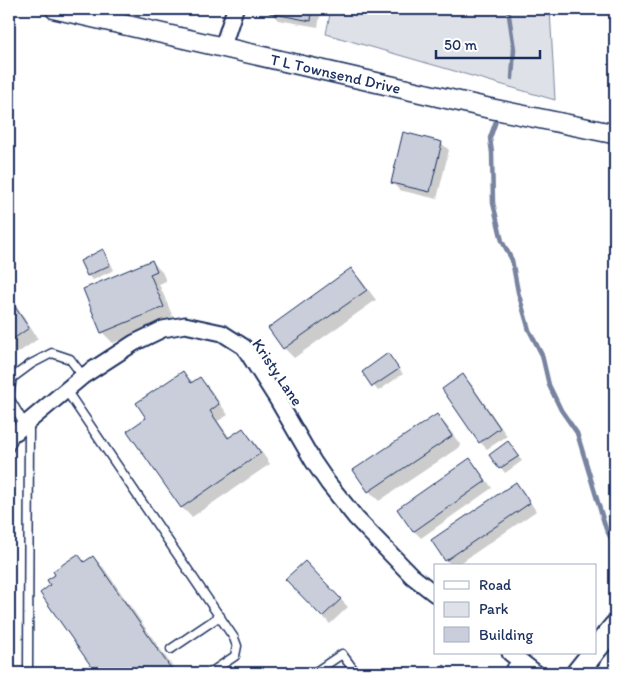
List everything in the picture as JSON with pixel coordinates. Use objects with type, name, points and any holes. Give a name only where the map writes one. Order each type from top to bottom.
[{"type":"main road","points":[[596,650],[615,626]]},
{"type":"main road","points":[[577,673],[592,654]]},
{"type":"street","name":"T L Townsend Drive","points":[[55,9],[488,108],[615,134]]},
{"type":"street","points":[[223,46],[235,9]]},
{"type":"street","name":"Kristy Lane","points":[[23,426],[83,376],[134,344],[163,329],[185,325],[222,333],[244,347],[313,461],[356,518],[412,576],[434,593]]},
{"type":"street","points":[[514,656],[536,673]]},
{"type":"lane","points":[[28,673],[23,426],[9,396],[12,378],[31,364],[52,353],[70,359],[83,376]]},
{"type":"lane","points":[[66,390],[234,638],[236,646],[235,656],[210,673]]},
{"type":"lane","points":[[9,448],[23,426]]},
{"type":"lane","points":[[170,649],[220,616]]},
{"type":"lane","points":[[314,673],[342,654],[356,673]]},
{"type":"lane","points":[[507,673],[514,656]]},
{"type":"green space","points":[[331,9],[550,9],[555,100],[326,34]]},
{"type":"building","points":[[266,9],[312,9],[311,21],[269,13]]},
{"type":"building","points":[[403,132],[442,142],[430,192],[391,183]]},
{"type":"building","points":[[103,249],[110,265],[87,276],[80,261]]},
{"type":"building","points":[[152,260],[157,271],[150,274],[164,307],[101,333],[83,289]]},
{"type":"building","points":[[351,268],[367,290],[283,349],[268,328]]},
{"type":"building","points":[[9,298],[29,328],[9,342]]},
{"type":"building","points":[[388,353],[399,369],[372,387],[362,372]]},
{"type":"building","points":[[183,371],[191,383],[200,377],[219,404],[210,411],[228,438],[243,428],[261,453],[181,508],[127,431],[146,418],[136,403]]},
{"type":"building","points":[[463,374],[500,428],[479,443],[442,389]]},
{"type":"building","points":[[437,414],[452,436],[368,492],[353,470]]},
{"type":"building","points":[[508,441],[519,456],[499,469],[489,455]]},
{"type":"building","points":[[470,458],[486,481],[413,532],[397,509]]},
{"type":"building","points":[[516,482],[530,503],[445,561],[431,540]]},
{"type":"building","points":[[78,554],[84,562],[93,556],[172,670],[167,673],[96,673],[40,593],[50,585],[47,580],[55,575],[53,571]]},
{"type":"building","points":[[305,561],[341,599],[322,617],[285,579]]},
{"type":"building","points":[[444,665],[454,673],[437,673]]},
{"type":"waterway","points":[[508,9],[514,49],[512,78]]},
{"type":"waterway","points":[[496,121],[490,138],[493,203],[502,241],[512,260],[518,292],[529,330],[542,355],[549,385],[561,410],[577,433],[606,529],[615,546]]}]
